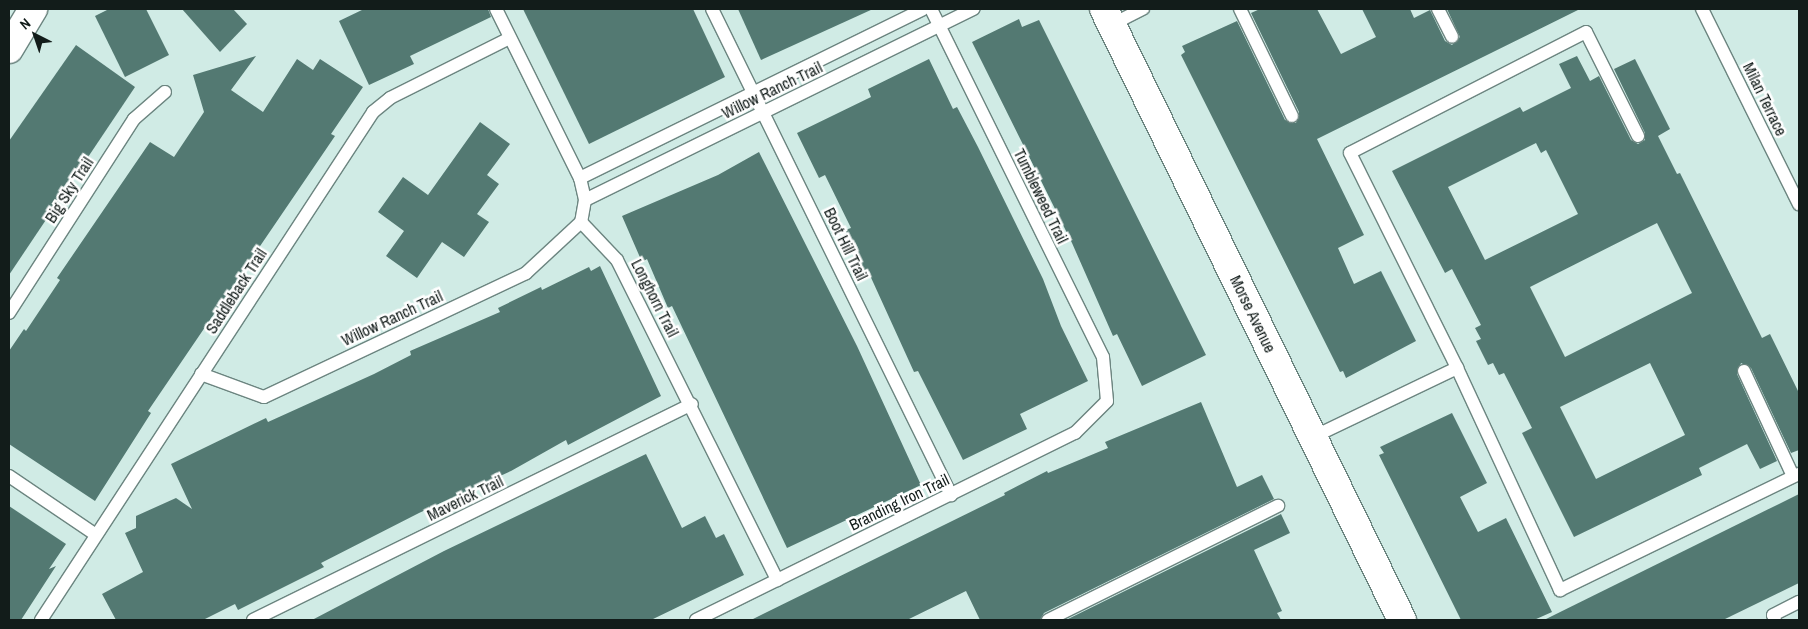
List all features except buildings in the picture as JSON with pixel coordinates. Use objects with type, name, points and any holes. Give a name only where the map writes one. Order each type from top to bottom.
[{"type":"street","points":[[9,48],[33,9]]},
{"type":"street","name":"Morse Avenue","points":[[1107,17],[1402,620]]},
{"type":"lane","points":[[496,9],[580,178],[584,200],[580,222]]},
{"type":"lane","name":"Boot Hill Trail","points":[[712,9],[951,495]]},
{"type":"lane","name":"Willow Ranch Trail","points":[[580,178],[923,9]]},
{"type":"lane","name":"Tumbleweed Trail","points":[[930,9],[1103,357],[1107,401]]},
{"type":"lane","name":"Willow Ranch Trail","points":[[584,200],[974,9]]},
{"type":"lane","points":[[1107,17],[1143,9]]},
{"type":"lane","points":[[1240,9],[1292,116]]},
{"type":"lane","points":[[1438,9],[1452,36]]},
{"type":"lane","name":"Milan Terrace","points":[[1702,9],[1799,204]]},
{"type":"lane","points":[[1638,136],[1586,32],[1350,153],[1457,368],[1560,590],[1796,475],[1744,371]]},
{"type":"lane","name":"Saddleback Trail","points":[[41,620],[373,112],[390,98],[510,38]]},
{"type":"lane","name":"Big Sky Trail","points":[[9,313],[134,119],[165,92]]},
{"type":"lane","name":"Willow Ranch Trail","points":[[201,374],[264,397],[526,272],[580,222]]},
{"type":"lane","name":"Longhorn Trail","points":[[580,222],[617,260],[692,404],[777,580]]},
{"type":"lane","points":[[1313,437],[1457,368]]},
{"type":"lane","name":"Branding Iron Trail","points":[[696,620],[1075,434],[1107,401]]},
{"type":"lane","name":"Maverick Trail","points":[[253,620],[692,404]]},
{"type":"lane","points":[[9,476],[96,535]]},
{"type":"lane","points":[[1048,620],[1278,506]]},
{"type":"lane","points":[[1775,620],[1773,615],[1799,602]]}]
